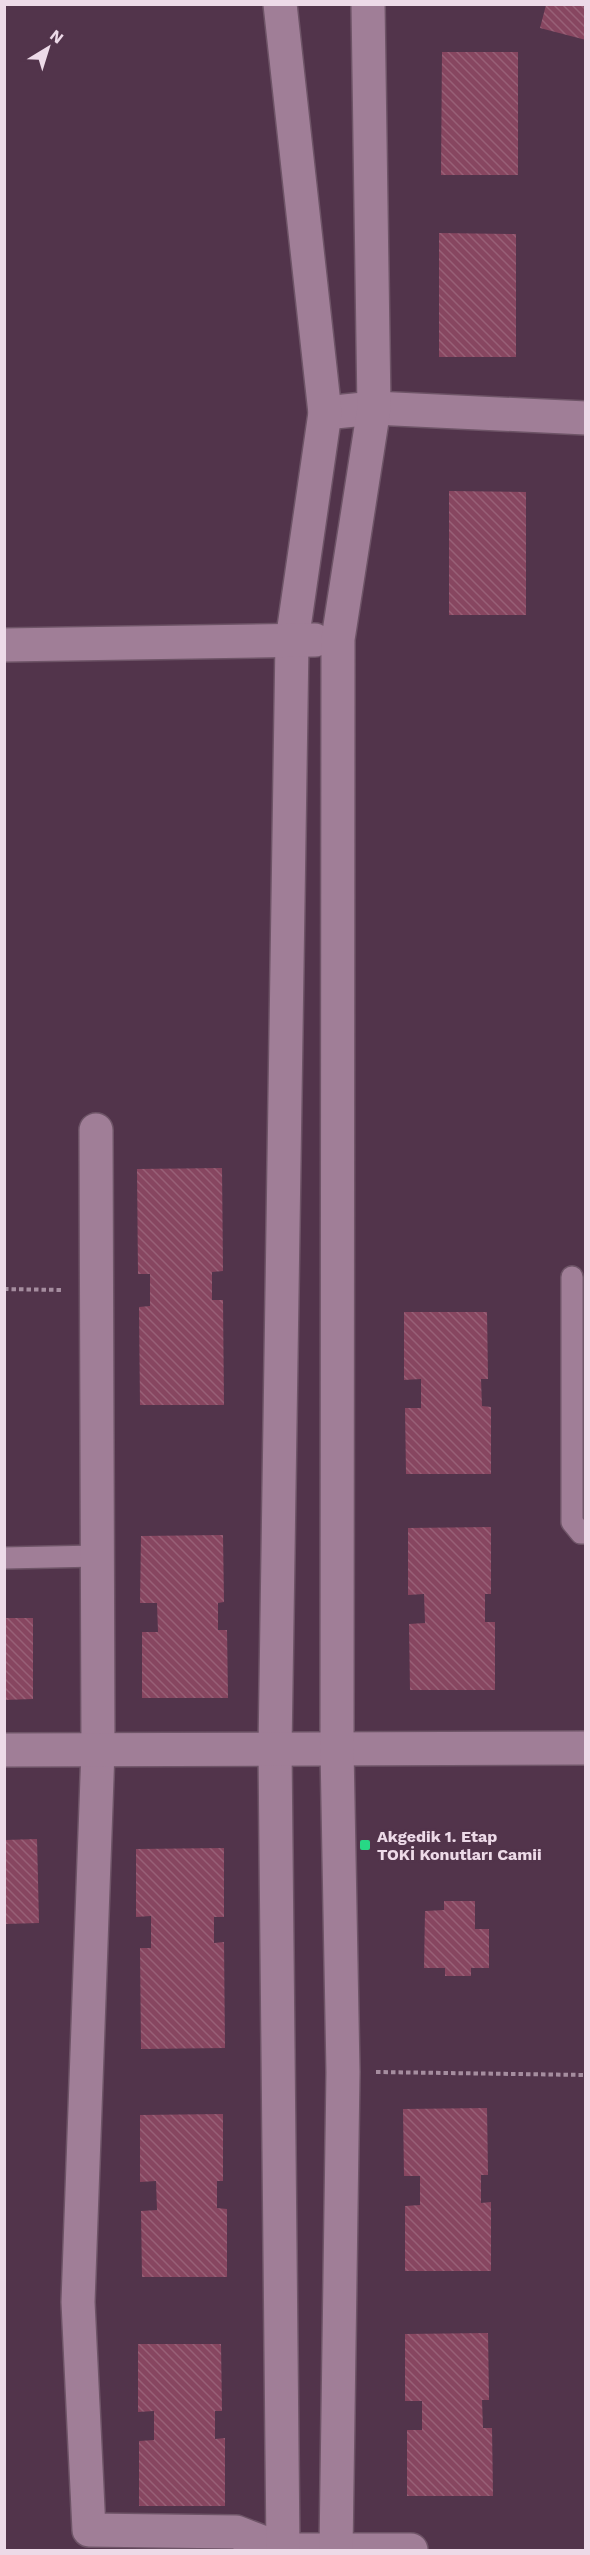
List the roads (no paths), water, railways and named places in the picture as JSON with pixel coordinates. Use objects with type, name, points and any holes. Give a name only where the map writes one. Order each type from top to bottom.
[{"type":"street","points":[[280,4],[325,413],[292,641],[275,1749],[283,2550]]},
{"type":"street","points":[[336,2550],[343,2072],[337,1749],[338,639],[374,408],[368,4]]},
{"type":"street","points":[[325,413],[374,408],[585,418]]},
{"type":"street","points":[[4,645],[338,639]]},
{"type":"street","points":[[96,1130],[98,1750],[78,2302],[89,2529],[236,2532],[283,2550],[411,2550]]},
{"type":"street","points":[[4,1750],[585,1748]]},
{"type":"lane","points":[[572,1277],[572,1522],[581,1533],[585,1533]]},
{"type":"lane","points":[[4,1558],[97,1556]]},
{"type":"place","name":"Akgedik 1. Etap TOKİ Konutları Camii","points":[[365,1845]]}]
